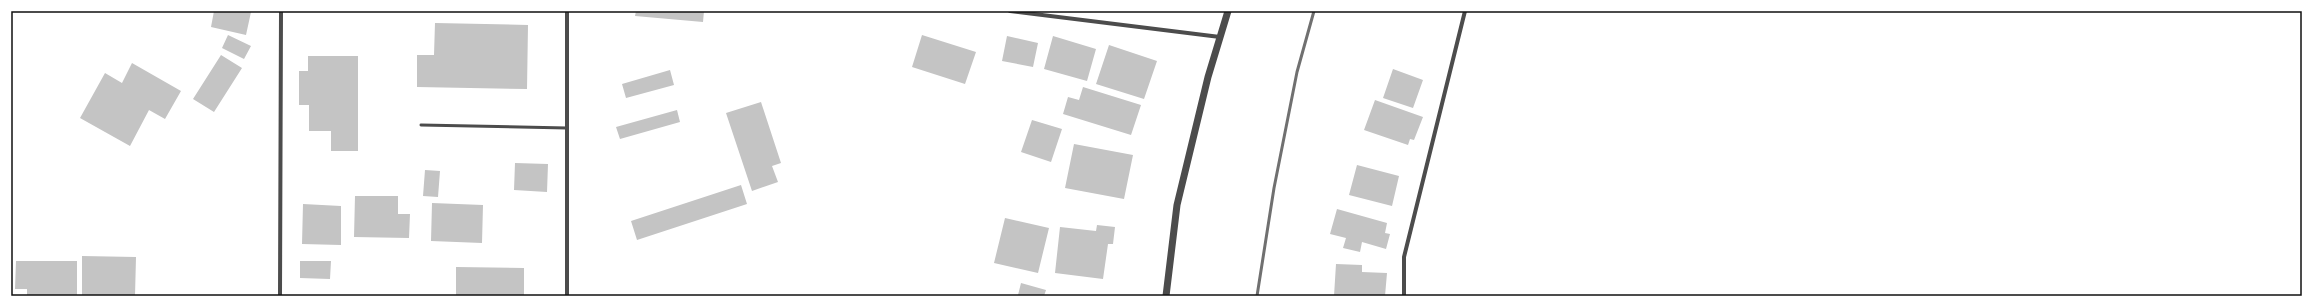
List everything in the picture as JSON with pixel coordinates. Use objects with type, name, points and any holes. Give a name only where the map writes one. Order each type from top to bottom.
[{"type":"street","points":[[280,296],[281,11]]},
{"type":"street","points":[[567,11],[567,296]]},
{"type":"street","points":[[1010,11],[1221,37]]},
{"type":"street","points":[[1166,296],[1176,205],[1208,77],[1228,11]]},
{"type":"street","points":[[1404,296],[1404,257],[1465,11]]},
{"type":"lane","points":[[421,125],[567,128]]},
{"type":"building","points":[[214,11],[251,12],[246,35],[211,27]]},
{"type":"building","points":[[636,11],[704,11],[703,22],[635,16]]},
{"type":"building","points":[[435,23],[528,25],[527,89],[417,87],[417,55],[434,55]]},
{"type":"building","points":[[228,35],[251,46],[244,59],[222,48]]},
{"type":"building","points":[[922,35],[976,52],[965,84],[912,67]]},
{"type":"building","points":[[1007,36],[1038,43],[1033,67],[1002,61]]},
{"type":"building","points":[[1053,36],[1096,49],[1087,81],[1044,69]]},
{"type":"building","points":[[1109,45],[1157,61],[1144,99],[1096,84]]},
{"type":"building","points":[[221,55],[242,68],[214,112],[193,99]]},
{"type":"building","points":[[308,56],[358,56],[358,151],[331,151],[331,131],[309,131],[309,105],[299,105],[299,71],[308,71]]},
{"type":"building","points":[[132,63],[181,91],[165,119],[149,110],[130,146],[80,118],[105,73],[122,83]]},
{"type":"building","points":[[1393,69],[1423,80],[1413,108],[1383,98]]},
{"type":"building","points":[[670,70],[674,85],[626,98],[622,84]]},
{"type":"building","points":[[1083,87],[1141,105],[1131,135],[1063,114],[1068,97],[1079,100]]},
{"type":"building","points":[[1375,100],[1423,117],[1414,140],[1410,139],[1408,145],[1364,130]]},
{"type":"building","points":[[761,102],[781,163],[772,166],[778,182],[752,191],[726,113]]},
{"type":"building","points":[[677,110],[680,122],[620,139],[616,127]]},
{"type":"building","points":[[1032,120],[1062,129],[1051,162],[1021,152]]},
{"type":"building","points":[[1074,144],[1133,155],[1124,199],[1065,188]]},
{"type":"building","points":[[515,163],[548,164],[547,192],[514,190]]},
{"type":"building","points":[[1357,165],[1399,176],[1392,206],[1349,195]]},
{"type":"building","points":[[425,170],[440,171],[438,197],[423,196]]},
{"type":"building","points":[[741,185],[747,204],[637,240],[631,221]]},
{"type":"building","points":[[355,196],[398,196],[398,214],[410,214],[409,238],[354,237]]},
{"type":"building","points":[[432,203],[483,205],[482,243],[431,241]]},
{"type":"building","points":[[303,204],[341,206],[341,245],[302,244]]},
{"type":"building","points":[[1337,209],[1387,223],[1385,233],[1390,234],[1386,249],[1362,242],[1360,252],[1343,248],[1346,238],[1330,234]]},
{"type":"building","points":[[1005,218],[1049,228],[1038,273],[994,263]]},
{"type":"building","points":[[1097,225],[1115,227],[1113,244],[1108,244],[1103,279],[1055,273],[1060,227],[1096,231]]},
{"type":"building","points":[[82,256],[136,257],[135,296],[82,296]]},
{"type":"building","points":[[16,261],[77,261],[77,296],[27,296],[27,289],[15,289]]},
{"type":"building","points":[[300,261],[331,261],[330,279],[300,278]]},
{"type":"building","points":[[1336,264],[1362,265],[1362,272],[1387,273],[1385,296],[1334,296]]},
{"type":"building","points":[[456,267],[524,268],[524,296],[456,296]]},
{"type":"building","points":[[1021,283],[1046,290],[1044,296],[1018,295]]},
{"type":"railway","points":[[1257,296],[1274,188],[1297,72],[1314,11]]}]
